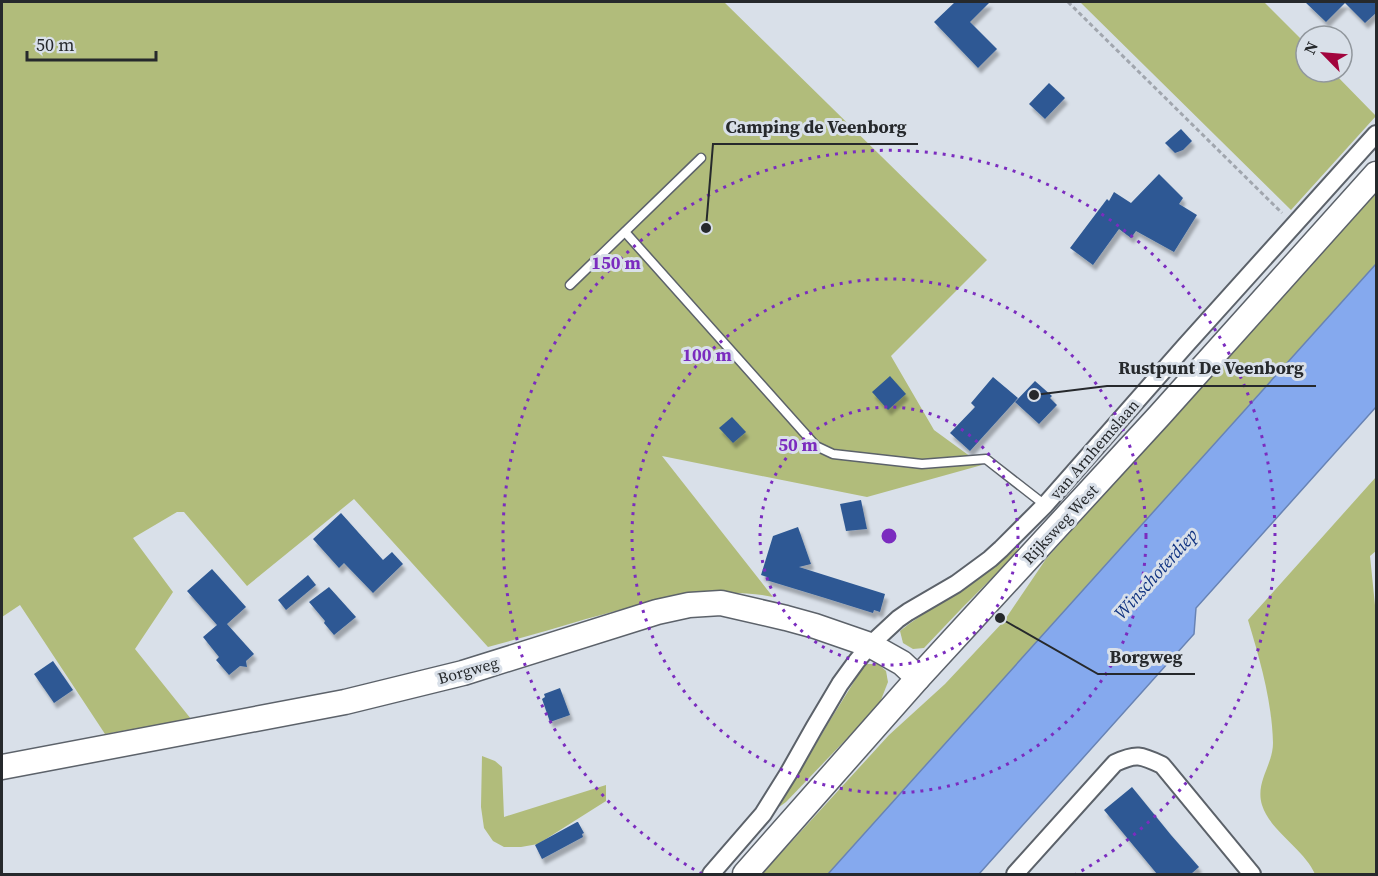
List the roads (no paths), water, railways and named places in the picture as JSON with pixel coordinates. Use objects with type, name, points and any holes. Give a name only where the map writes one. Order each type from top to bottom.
[{"type":"street","name":"van Arnhemslaan","points":[[870,645],[898,619],[956,584],[990,560],[1045,505],[1293,225],[1377,135]]},
{"type":"street","name":"Rijksweg West","points":[[745,874],[918,678],[1377,174]]},
{"type":"street","name":"Borgweg","points":[[2,766],[345,702],[463,673],[657,612],[689,605],[722,603],[805,623],[870,645],[903,663],[918,678]]},
{"type":"street","points":[[711,874],[763,814],[840,684],[870,645]]},
{"type":"street","points":[[1015,874],[1115,763],[1131,756],[1147,757],[1162,765],[1252,874]]},
{"type":"lane","points":[[570,285],[701,159]]},
{"type":"lane","points":[[625,232],[816,446],[833,454],[922,464],[986,459],[1045,505]]},
{"type":"water","name":"Winschoterdiep","points":[[1376,264],[1376,407],[1196,608],[1194,634],[979,874],[828,874]]},
{"type":"place","name":"Camping de Veenborg","points":[[706,228]]},
{"type":"place","name":"Rustpunt De Veenborg","points":[[1034,395]]},
{"type":"place","name":"Borgweg","points":[[1000,618]]}]
